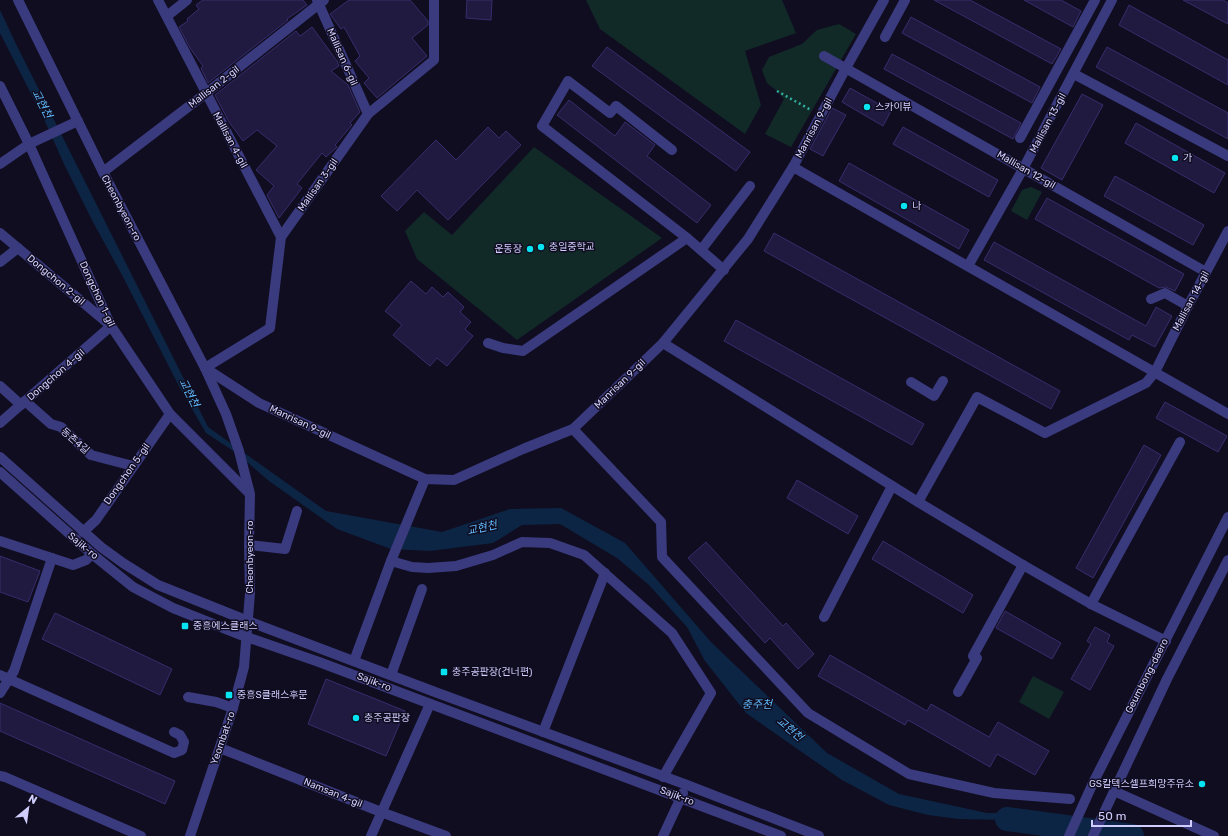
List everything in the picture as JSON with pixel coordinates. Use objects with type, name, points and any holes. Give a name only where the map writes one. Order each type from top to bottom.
[{"type":"street","name":"Cheonbyeon-ro","points":[[18,0],[103,172],[205,368],[226,414],[240,451],[250,494],[250,593],[247,638]]},
{"type":"street","name":"Mallisan 4-gil","points":[[158,0],[281,237]]},
{"type":"street","points":[[167,16],[187,0]]},
{"type":"street","name":"Mallisan 3-gil","points":[[205,368],[270,328],[281,237],[368,114],[434,60],[434,0]]},
{"type":"street","name":"Manrisan 9-gil","points":[[205,368],[259,403],[425,479],[454,480],[524,448],[573,429],[663,343],[748,239],[793,167],[884,0]]},
{"type":"street","points":[[885,37],[905,0]]},
{"type":"street","points":[[1020,138],[1095,0]]},
{"type":"street","name":"Mallisan 13-gil","points":[[968,266],[1074,74],[1112,0]]},
{"type":"street","name":"Mallisan 6-gil","points":[[320,1],[368,114]]},
{"type":"street","name":"Mallisan 2-gil","points":[[103,172],[206,94],[320,1]]},
{"type":"street","name":"Mallisan 12-gil","points":[[824,56],[1206,272]]},
{"type":"street","points":[[1074,74],[1228,156]]},
{"type":"street","points":[[672,150],[616,106],[610,113],[568,81],[542,126],[687,238],[724,270]]},
{"type":"street","name":"Dongchon 1-gil","points":[[0,86],[32,143],[111,326],[170,414],[250,494]]},
{"type":"street","points":[[0,164],[32,143],[78,121]]},
{"type":"street","points":[[793,167],[1228,414]]},
{"type":"street","points":[[701,250],[750,186]]},
{"type":"street","name":"Mallisan 14-gil","points":[[918,502],[977,397],[1045,433],[1146,383],[1155,372],[1228,231]]},
{"type":"street","name":"Dongchon 2-gil","points":[[0,233],[111,326]]},
{"type":"street","points":[[488,343],[503,348],[523,351],[687,238]]},
{"type":"street","points":[[0,262],[18,248]]},
{"type":"street","points":[[1150,299],[1165,294],[1188,306]]},
{"type":"street","name":"Dongchon 4-gil","points":[[0,423],[111,326]]},
{"type":"street","points":[[663,343],[892,486],[1023,565],[1091,604],[1166,641]]},
{"type":"street","points":[[911,382],[934,396],[943,381]]},
{"type":"street","name":"동촌4길","points":[[0,386],[51,424],[61,427],[91,455],[133,466]]},
{"type":"street","name":"Dongchon 5-gil","points":[[83,532],[96,520],[170,414]]},
{"type":"street","points":[[573,429],[661,522],[662,557],[808,713],[909,774],[994,793],[1070,799]]},
{"type":"street","points":[[1091,604],[1180,442]]},
{"type":"street","name":"Sajik-ro","points":[[0,457],[101,547],[124,564],[158,585],[248,621],[687,785],[819,836]]},
{"type":"street","name":"Sajik-ro","points":[[0,472],[92,554],[133,587],[173,608],[247,638],[297,654],[780,836]]},
{"type":"street","points":[[391,561],[425,479]]},
{"type":"street","points":[[824,617],[892,486]]},
{"type":"street","points":[[249,545],[284,549],[297,511]]},
{"type":"street","name":"Geumbong-daero","points":[[1069,836],[1093,783],[1228,517]]},
{"type":"street","points":[[0,541],[73,565],[86,560],[92,554]]},
{"type":"street","name":"Sajik-ro","points":[[354,661],[391,561],[412,567],[428,568],[456,566],[493,555],[522,542],[550,543],[584,555],[672,633],[711,693],[663,776]]},
{"type":"street","points":[[0,693],[14,671],[52,558]]},
{"type":"street","name":"Geumbong-daero","points":[[1093,836],[1167,679],[1228,560]]},
{"type":"street","points":[[958,692],[1023,565]]},
{"type":"street","points":[[543,732],[605,573]]},
{"type":"street","points":[[391,675],[422,589]]},
{"type":"street","name":"Yeombat-ro","points":[[190,836],[233,708],[244,667],[247,638]]},
{"type":"street","points":[[0,674],[174,753],[182,750],[184,742],[180,735],[174,732]]},
{"type":"street","points":[[188,697],[216,702],[233,708]]},
{"type":"street","points":[[371,836],[430,704]]},
{"type":"street","name":"Namsan 4-gil","points":[[220,748],[381,812],[446,836]]},
{"type":"street","points":[[0,776],[141,836]]},
{"type":"street","points":[[663,836],[687,785]]},
{"type":"street","points":[[1114,791],[1214,836]]},
{"type":"path","points":[[777,91],[812,111]]},
{"type":"green space","points":[[586,0],[782,0],[796,33],[745,51],[761,105],[745,134],[600,29]]},
{"type":"green space","points":[[839,24],[856,34],[791,147],[765,134],[784,99],[767,83],[762,70],[769,57],[802,44],[817,30]]},
{"type":"green space","name":"운동장","points":[[534,147],[662,238],[517,340],[417,259],[405,231],[424,212],[452,235]]},
{"type":"green space","points":[[1031,187],[1042,192],[1027,220],[1011,211],[1022,190]]},
{"type":"green space","points":[[1033,676],[1064,692],[1049,719],[1019,702]]},
{"type":"water","name":"충주천","points":[[0,10],[208,427],[326,511],[442,532],[510,509],[561,508],[625,543],[711,642],[827,753],[899,794],[987,813],[1052,813],[1035,826],[1010,820],[959,819],[928,815],[889,805],[842,780],[746,713],[705,661],[687,627],[649,585],[617,558],[560,524],[522,525],[493,543],[430,551],[391,549],[337,529],[269,481],[238,454],[206,433],[181,390],[94,224],[64,164],[44,119],[0,33]]},
{"type":"building","points":[[203,0],[303,0],[307,5],[287,19],[288,20],[208,83],[201,68],[203,66],[190,48],[179,27],[188,21],[187,19],[199,9],[196,5]]},
{"type":"building","points":[[349,0],[410,0],[428,21],[428,25],[412,38],[427,56],[377,98],[364,83],[369,78],[355,61],[360,56],[344,27],[341,29],[330,14]]},
{"type":"building","points":[[467,0],[492,0],[491,20],[466,18]]},
{"type":"building","points":[[934,0],[970,0],[1061,49],[1052,64]]},
{"type":"building","points":[[1024,0],[1061,0],[1081,11],[1073,27]]},
{"type":"building","points":[[1183,0],[1223,0],[1228,3],[1228,24]]},
{"type":"building","points":[[1129,5],[1228,60],[1228,85],[1119,25]]},
{"type":"building","points":[[911,17],[1040,87],[1032,103],[902,33]]},
{"type":"building","points":[[312,27],[337,61],[339,66],[331,71],[348,85],[360,112],[350,123],[352,125],[335,145],[337,147],[326,157],[322,153],[297,184],[302,188],[279,218],[267,195],[274,186],[256,170],[277,146],[257,130],[243,141],[229,122],[215,95],[296,31],[300,36]]},
{"type":"building","points":[[607,47],[750,152],[736,171],[592,66]]},
{"type":"building","points":[[1107,47],[1228,113],[1228,139],[1096,67]]},
{"type":"building","points":[[892,54],[1021,123],[1013,139],[884,69]]},
{"type":"building","name":"스카이뷰","points":[[850,88],[891,111],[883,126],[842,102]]},
{"type":"building","points":[[1082,94],[1103,105],[1062,180],[1041,168]]},
{"type":"building","points":[[569,100],[615,136],[625,122],[655,145],[647,156],[711,205],[697,223],[557,115]]},
{"type":"building","points":[[832,108],[846,115],[823,156],[810,149]]},
{"type":"building","name":"가","points":[[1136,123],[1225,173],[1214,193],[1125,143]]},
{"type":"building","points":[[488,127],[499,138],[506,131],[521,145],[448,220],[417,190],[397,211],[381,196],[436,140],[456,160]]},
{"type":"building","points":[[903,127],[998,180],[989,197],[893,144]]},
{"type":"building","name":"나","points":[[849,163],[969,230],[959,249],[839,181]]},
{"type":"building","points":[[1115,176],[1204,225],[1193,245],[1104,196]]},
{"type":"building","points":[[1047,198],[1184,274],[1175,291],[1166,287],[1159,288],[1035,219]]},
{"type":"building","points":[[774,233],[1060,391],[1051,409],[764,251]]},
{"type":"building","points":[[994,242],[1146,326],[1156,307],[1172,316],[1155,347],[1132,335],[1129,340],[984,260]]},
{"type":"building","points":[[411,281],[426,294],[432,287],[443,297],[448,292],[464,307],[460,312],[471,322],[465,329],[473,336],[447,366],[437,358],[430,366],[393,335],[402,325],[385,311]]},
{"type":"building","points":[[736,320],[924,424],[912,445],[724,341]]},
{"type":"building","points":[[1165,402],[1227,436],[1218,452],[1156,418]]},
{"type":"building","points":[[1144,445],[1161,455],[1093,578],[1076,568]]},
{"type":"building","points":[[797,480],[858,516],[848,534],[787,498]]},
{"type":"building","points":[[883,541],[973,595],[963,613],[872,559]]},
{"type":"building","points":[[706,542],[783,626],[786,623],[814,654],[798,669],[770,638],[765,643],[688,558]]},
{"type":"building","points":[[0,556],[40,571],[28,602],[0,592]]},
{"type":"building","points":[[1005,611],[1061,643],[1052,659],[996,628]]},
{"type":"building","points":[[55,613],[172,669],[160,695],[42,639]]},
{"type":"building","points":[[1095,627],[1110,635],[1107,642],[1114,646],[1090,690],[1071,679],[1091,644],[1087,641]]},
{"type":"building","points":[[830,655],[927,711],[931,704],[989,737],[998,722],[1049,751],[1035,775],[997,754],[990,767],[908,720],[905,725],[818,676]]},
{"type":"building","name":"충주공판장","points":[[326,679],[405,711],[386,756],[308,724]]},
{"type":"building","points":[[0,703],[175,781],[165,804],[0,731]]},
{"type":"waterway","name":"교현천","points":[[1007,819],[1132,836]]},
{"type":"place","name":"스카이뷰","points":[[867,107]]},
{"type":"place","name":"가","points":[[1175,158]]},
{"type":"place","name":"나","points":[[904,206]]},
{"type":"place","name":"충일중학교","points":[[541,247]]},
{"type":"place","name":"운동장","points":[[530,249]]},
{"type":"place","name":"중흥에스클래스","points":[[185,626]]},
{"type":"place","name":"충주공판장(건너편)","points":[[444,672]]},
{"type":"place","name":"중흥S클래스후문","points":[[229,695]]},
{"type":"place","name":"충주공판장","points":[[356,718]]},
{"type":"place","name":"GS칼텍스셀프희망주유소","points":[[1202,784]]}]
